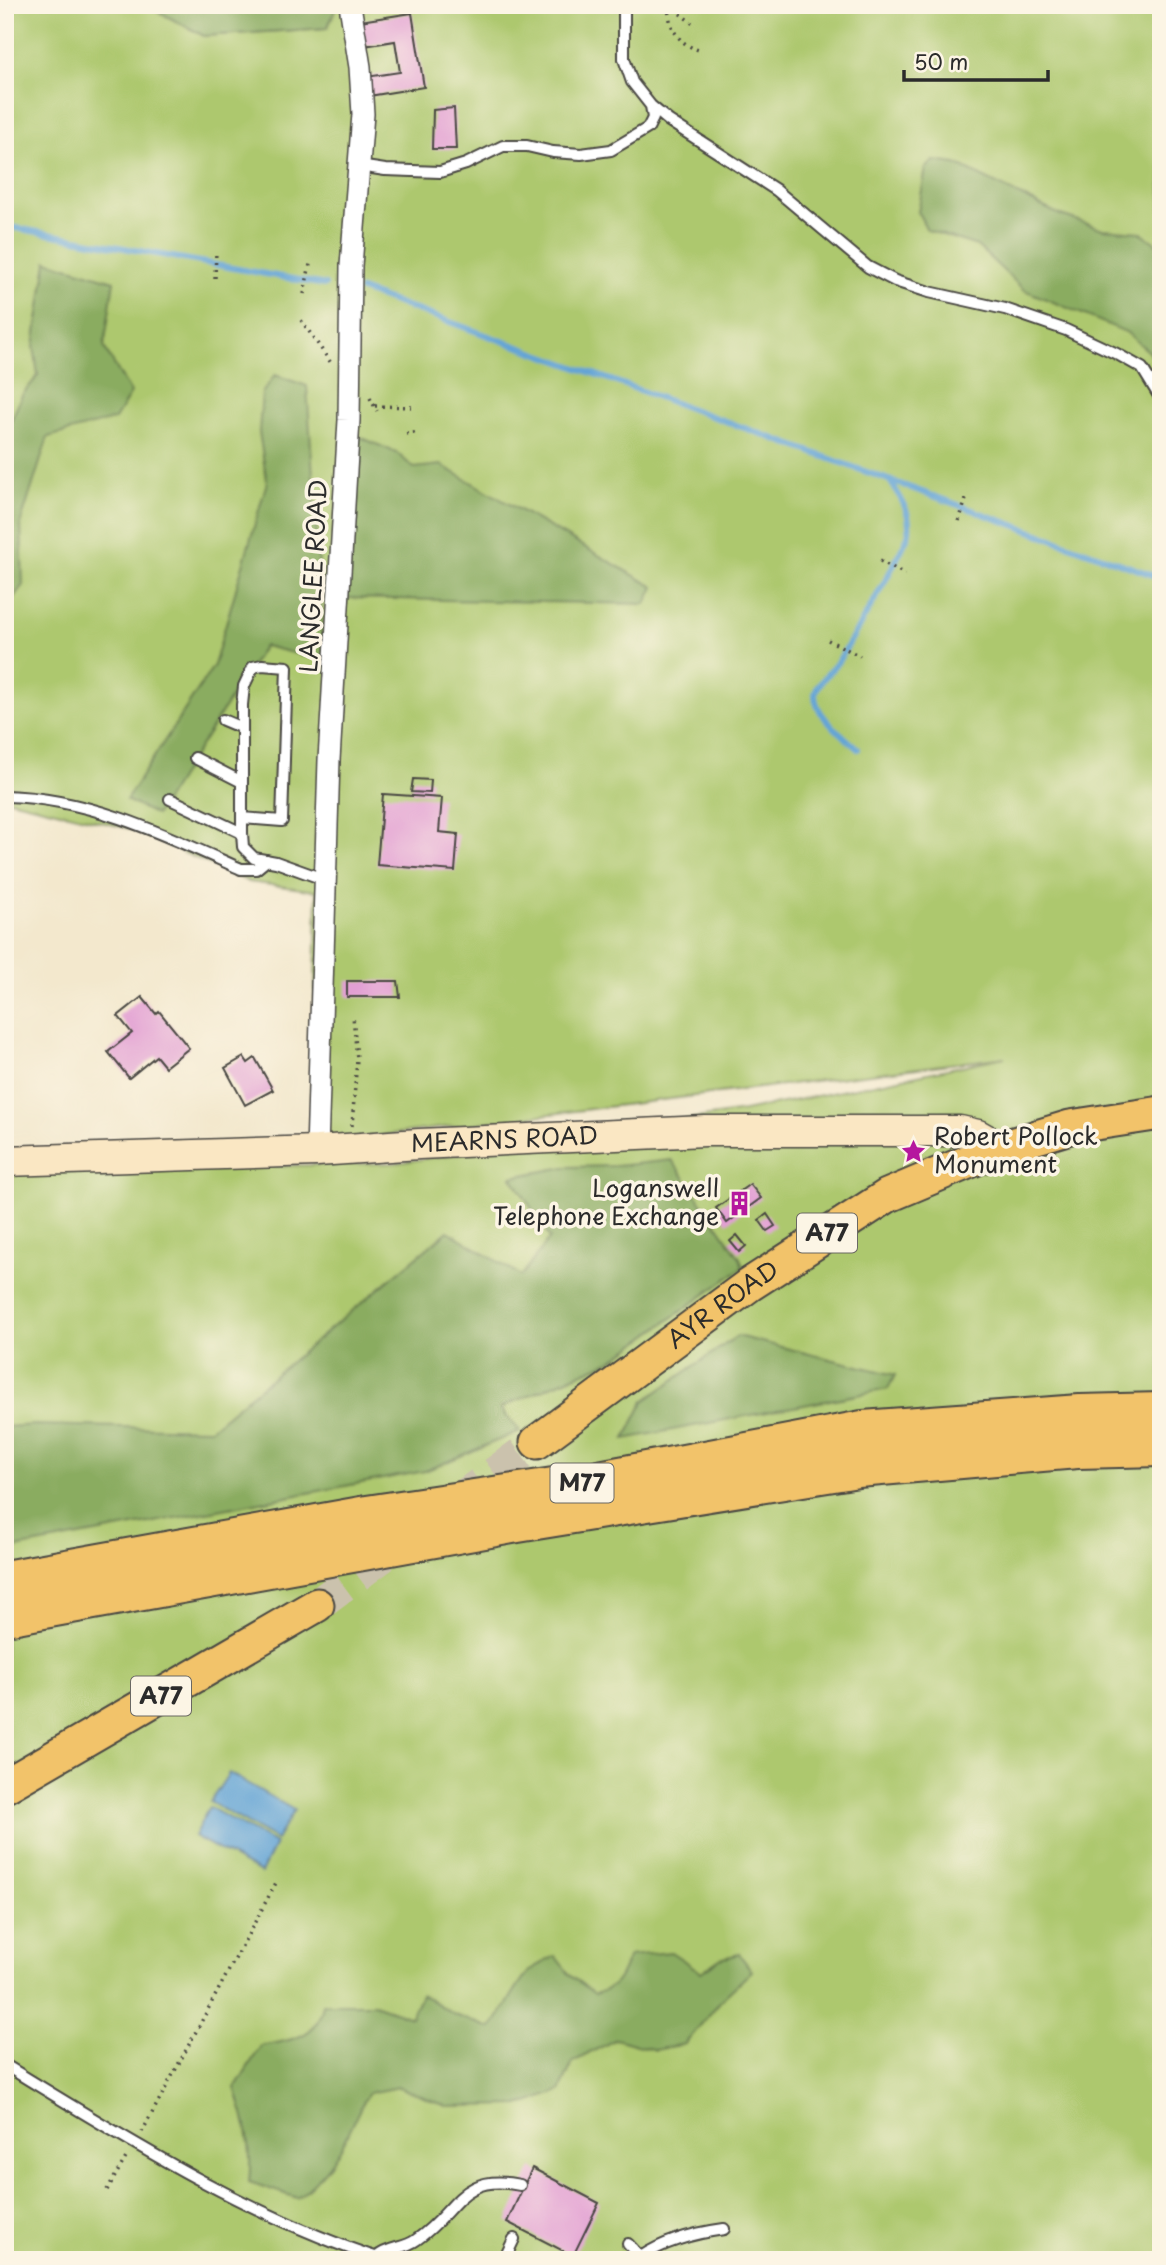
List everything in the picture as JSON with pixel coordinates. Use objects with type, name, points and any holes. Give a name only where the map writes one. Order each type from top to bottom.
[{"type":"highway","name":"M77","points":[[5,1580],[368,1515],[594,1481],[863,1430],[1080,1414],[1161,1412]]},
{"type":"highway","name":"M77","points":[[5,1616],[517,1523],[859,1468],[1077,1449],[1161,1447]]},
{"type":"main road","name":"AYR ROAD","points":[[537,1442],[749,1284],[887,1196],[1001,1148],[1070,1127],[1161,1113]]},
{"type":"main road","name":"A77","points":[[5,1786],[317,1605]]},
{"type":"street","name":"LANGLEE ROAD","points":[[317,1152],[329,760],[350,385],[351,266],[363,114],[360,67],[350,5]]},
{"type":"street","name":"MEARNS ROAD","points":[[5,1161],[317,1152],[705,1131],[960,1131],[978,1135],[1001,1148]]},
{"type":"lane","points":[[624,5],[624,58],[632,82],[651,106],[669,121],[776,190],[869,267],[906,284],[960,300],[1005,309],[1066,330],[1142,368],[1161,399]]},
{"type":"lane","points":[[359,166],[440,172],[503,146],[527,146],[553,152],[582,154],[611,150],[648,128],[653,118],[651,106]]},
{"type":"lane","points":[[242,818],[282,821],[287,667],[253,667],[244,686],[242,728],[242,818],[242,833],[243,847],[254,858],[326,880]]},
{"type":"lane","points":[[223,720],[242,728]]},
{"type":"lane","points":[[195,758],[242,782]]},
{"type":"lane","points":[[5,796],[26,796],[106,812],[146,826],[241,869],[256,869],[267,860]]},
{"type":"lane","points":[[170,799],[242,833]]},
{"type":"lane","points":[[5,2065],[229,2195],[306,2231],[381,2259],[382,2252],[410,2245],[420,2238],[471,2188],[501,2181],[520,2185]]},
{"type":"lane","points":[[628,2244],[642,2259],[652,2250],[670,2242],[724,2229]]},
{"type":"lane","points":[[505,2260],[514,2239]]},
{"type":"path","points":[[669,5],[692,23]]},
{"type":"path","points":[[669,5],[672,29],[677,38],[688,47],[701,51]]},
{"type":"path","points":[[215,278],[216,252]]},
{"type":"path","points":[[304,294],[310,267]]},
{"type":"path","points":[[301,320],[323,353],[350,385]]},
{"type":"path","points":[[375,406],[413,407]]},
{"type":"path","points":[[406,434],[419,432]]},
{"type":"path","points":[[959,520],[967,496]]},
{"type":"path","points":[[880,561],[904,573]]},
{"type":"path","points":[[828,640],[858,655]]},
{"type":"path","points":[[350,1149],[357,1059],[353,1017]]},
{"type":"path","points":[[107,2190],[152,2117],[277,1881]]},
{"type":"green space","points":[[5,5],[146,5],[204,36],[327,28],[338,5],[1161,5],[1161,2260],[5,2260],[5,1173],[396,1163],[744,1111],[1005,1057],[312,1144],[317,891],[249,882],[131,829],[6,799],[5,805]]},
{"type":"green space","points":[[146,5],[338,5],[327,28],[204,36]]},
{"type":"green space","points":[[934,161],[956,164],[1058,214],[1103,229],[1140,232],[1161,247],[1161,362],[1126,332],[1024,290],[977,246],[927,230],[918,212],[926,168]]},
{"type":"green space","points":[[47,261],[114,281],[104,347],[131,393],[115,419],[48,437],[21,522],[23,585],[5,609],[5,435],[22,395],[38,376],[34,346]]},
{"type":"green space","points":[[275,375],[307,386],[325,656],[309,657],[264,646],[156,815],[126,800],[214,665],[267,482],[259,432],[262,393]]},
{"type":"green space","points":[[358,436],[397,453],[414,468],[441,465],[654,587],[646,604],[344,598]]},
{"type":"green space","points":[[672,1160],[740,1258],[743,1267],[614,1359],[500,1408],[520,1431],[425,1471],[5,1550],[5,1427],[35,1425],[210,1429],[448,1231],[521,1276],[550,1238],[512,1177],[565,1167],[616,1166]]},
{"type":"green space","points":[[737,1336],[895,1375],[888,1389],[625,1439],[644,1401]]},
{"type":"green space","points":[[671,1952],[701,1972],[720,1959],[739,1954],[752,1971],[723,1998],[685,2044],[655,2050],[616,2039],[573,2062],[560,2091],[522,2105],[446,2106],[399,2087],[369,2093],[331,2163],[297,2198],[249,2182],[248,2134],[235,2088],[261,2046],[292,2039],[309,2031],[320,2016],[323,2004],[374,2004],[411,2017],[421,1994],[455,2015],[491,2028],[528,1973],[555,1956],[571,1976],[595,1994],[609,1988],[618,1980],[629,1956]]},
{"type":"water","points":[[229,1773],[294,1810],[276,1840],[210,1802]]},
{"type":"water","points":[[209,1807],[275,1844],[261,1873],[194,1836]]},
{"type":"building","points":[[412,13],[424,87],[369,96],[366,77],[400,72],[395,41],[364,46],[360,21]]},
{"type":"building","points":[[454,108],[456,149],[432,149],[433,110]]},
{"type":"building","points":[[413,779],[431,780],[430,793],[411,792]]},
{"type":"building","points":[[383,794],[442,798],[439,832],[458,834],[455,871],[377,865]]},
{"type":"building","points":[[347,981],[398,981],[400,997],[347,997]]},
{"type":"building","points":[[142,997],[156,1014],[159,1011],[189,1048],[165,1067],[156,1056],[129,1078],[108,1052],[132,1033],[118,1016]]},
{"type":"building","points":[[244,1057],[248,1063],[255,1058],[273,1090],[245,1105],[225,1068]]},
{"type":"building","name":"Loganswell Telephone Exchange","points":[[750,1184],[761,1198],[727,1223],[716,1208]]},
{"type":"building","points":[[767,1214],[775,1226],[767,1231],[759,1220]]},
{"type":"building","points":[[737,1235],[746,1246],[739,1252],[730,1241]]},
{"type":"building","points":[[532,2168],[599,2203],[573,2256],[507,2222]]},
{"type":"waterway","points":[[5,226],[325,285]]},
{"type":"waterway","points":[[361,290],[1161,578]]},
{"type":"waterway","points":[[858,749],[825,718],[816,703],[815,695],[866,615],[908,536],[907,514],[890,481]]},
{"type":"tunnel","points":[[454,1503],[537,1442]]},
{"type":"tunnel","points":[[317,1605],[399,1544]]},
{"type":"place","name":"Robert Pollock Monument","points":[[914,1151]]},
{"type":"place","name":"Loganswell Telephone Exchange","points":[[739,1203]]}]
